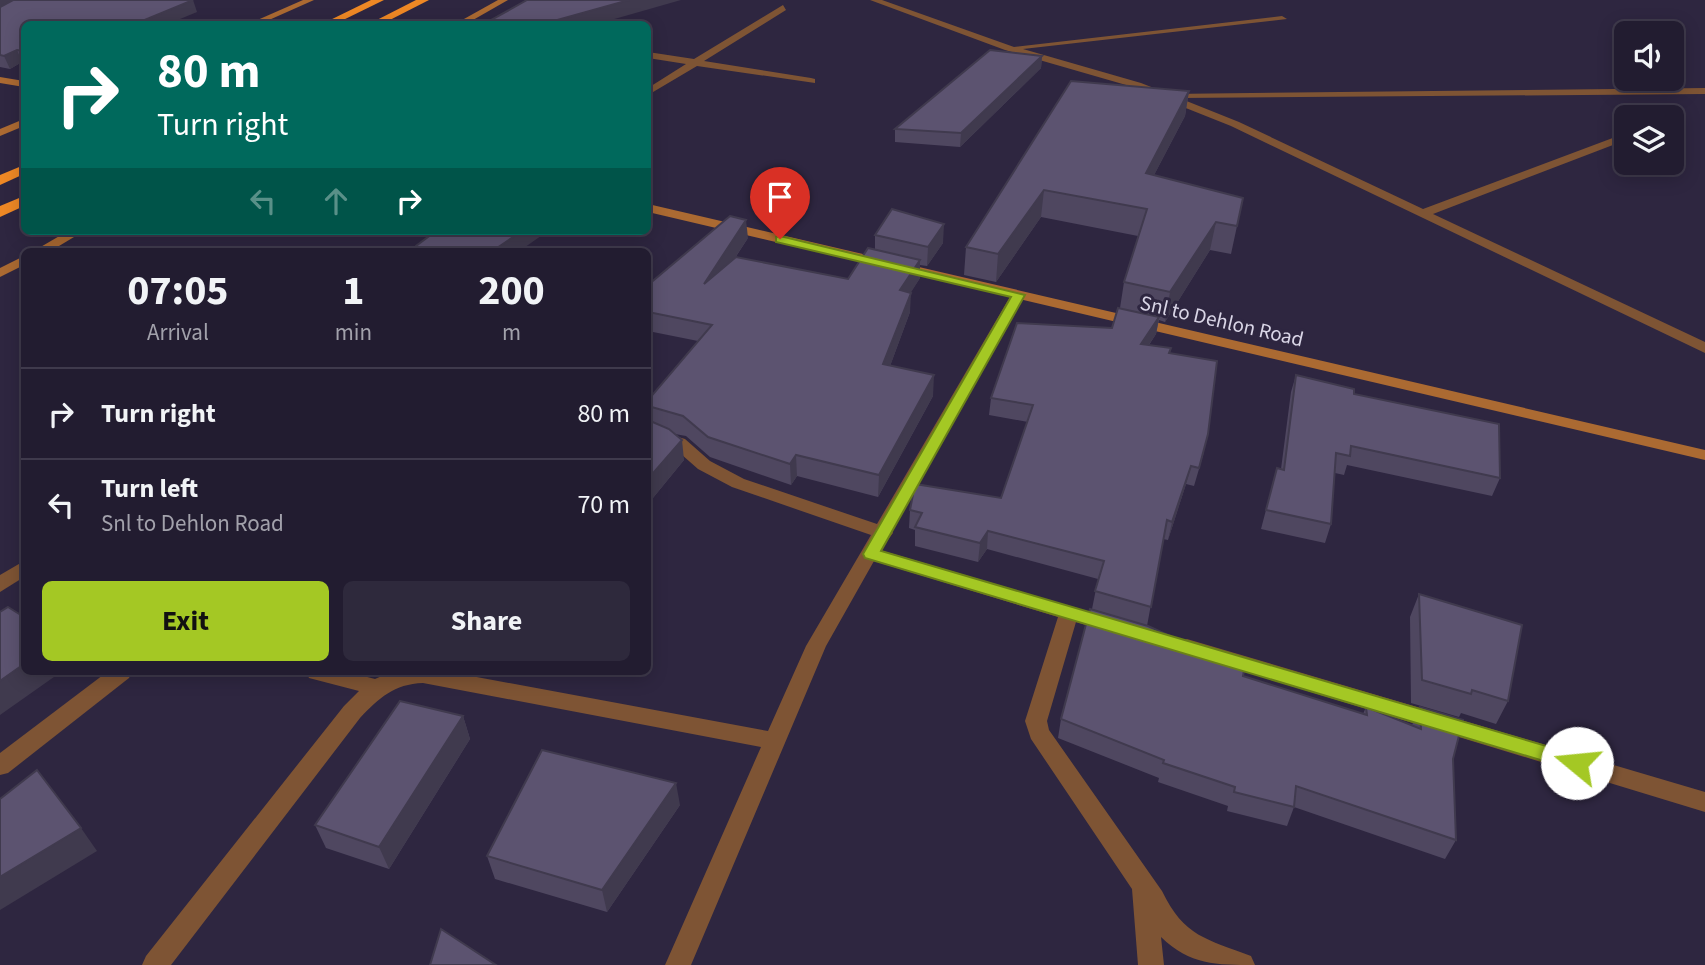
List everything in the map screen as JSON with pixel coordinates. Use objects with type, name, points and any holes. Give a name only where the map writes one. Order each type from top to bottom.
[{"type":"highway","points":[[334,21],[379,0]]},
{"type":"highway","points":[[380,21],[424,0]]},
{"type":"highway","points":[[0,181],[21,170]]},
{"type":"highway","points":[[0,212],[21,202]]},
{"type":"street","points":[[260,21],[310,0]]},
{"type":"street","points":[[466,21],[504,0]]},
{"type":"street","points":[[874,0],[1009,48],[1095,71],[1164,96],[1306,156],[1705,348]]},
{"type":"street","points":[[651,90],[783,8]]},
{"type":"street","points":[[1009,48],[1282,19]]},
{"type":"street","points":[[651,56],[811,81]]},
{"type":"street","points":[[0,80],[21,84]]},
{"type":"street","points":[[1164,96],[1705,92]]},
{"type":"street","points":[[0,133],[21,123]]},
{"type":"street","points":[[1424,213],[1614,141]]},
{"type":"street","name":"Snl to Dehlon Road","points":[[651,209],[1705,455]]},
{"type":"street","points":[[46,248],[71,235]]},
{"type":"street","points":[[0,273],[21,262]]},
{"type":"street","points":[[678,965],[816,646],[884,533],[1018,295]]},
{"type":"street","points":[[651,434],[679,443],[704,465],[738,483],[884,533]]},
{"type":"street","points":[[871,554],[1135,632]]},
{"type":"street","points":[[0,585],[21,570]]},
{"type":"street","points":[[1069,613],[1036,721],[1039,733],[1142,884],[1163,923],[1175,936],[1191,946],[1242,965]]},
{"type":"street","points":[[1161,640],[1705,802]]},
{"type":"street","points":[[0,766],[118,675]]},
{"type":"street","points":[[328,675],[375,687]]},
{"type":"street","points":[[155,965],[352,712],[375,687],[397,676],[423,676],[775,741]]},
{"type":"street","points":[[1142,884],[1151,965]]},
{"type":"building","points":[[13,0],[193,0],[142,21],[21,21],[21,51],[4,56],[0,55],[0,7]]},
{"type":"building","points":[[527,0],[629,0],[554,21],[489,21]]},
{"type":"building","points":[[990,50],[1042,56],[961,133],[895,129]]},
{"type":"building","points":[[1071,81],[1189,91],[1146,173],[1243,198],[1237,226],[1216,222],[1170,292],[1124,282],[1147,209],[1044,190],[998,254],[966,247]]},
{"type":"building","points":[[892,209],[944,224],[928,247],[875,235]]},
{"type":"building","points":[[730,216],[746,220],[704,284],[736,257],[848,279],[868,248],[920,260],[900,290],[911,293],[883,364],[934,375],[879,475],[796,455],[790,464],[708,437],[683,416],[651,407],[651,396],[712,325],[651,313],[651,282]]},
{"type":"building","points":[[431,235],[516,235],[497,248],[415,248]]},
{"type":"building","points":[[1118,308],[1159,317],[1141,344],[1171,348],[1169,353],[1217,361],[1208,434],[1199,468],[1191,466],[1172,522],[1167,520],[1151,607],[1095,591],[1104,561],[988,531],[980,543],[915,527],[922,513],[910,510],[915,484],[1001,498],[1033,405],[991,398],[1017,323],[1112,328]]},
{"type":"building","points":[[1296,375],[1354,389],[1354,394],[1499,424],[1500,478],[1351,446],[1350,456],[1336,453],[1331,524],[1266,510],[1277,468],[1284,470]]},
{"type":"building","points":[[651,421],[669,429],[682,440],[651,476]]},
{"type":"building","points":[[1419,594],[1522,625],[1508,701],[1472,690],[1471,694],[1422,680]]},
{"type":"building","points":[[8,607],[21,615],[21,666],[0,681],[0,612]]},
{"type":"building","points":[[1090,609],[1148,626],[1216,657],[1245,665],[1243,676],[1367,715],[1366,707],[1421,729],[1420,707],[1463,720],[1453,759],[1456,840],[1296,786],[1294,807],[1234,792],[1235,787],[1163,763],[1164,760],[1061,719]]},
{"type":"building","points":[[400,701],[463,716],[379,847],[315,825]]},
{"type":"building","points":[[542,750],[676,783],[602,890],[487,856]]},
{"type":"building","points":[[37,770],[81,828],[0,877],[0,799]]},
{"type":"building","points":[[441,929],[496,965],[430,965]]},
{"type":"route","points":[[780,239],[1018,295],[871,554],[1577,763]]}]
